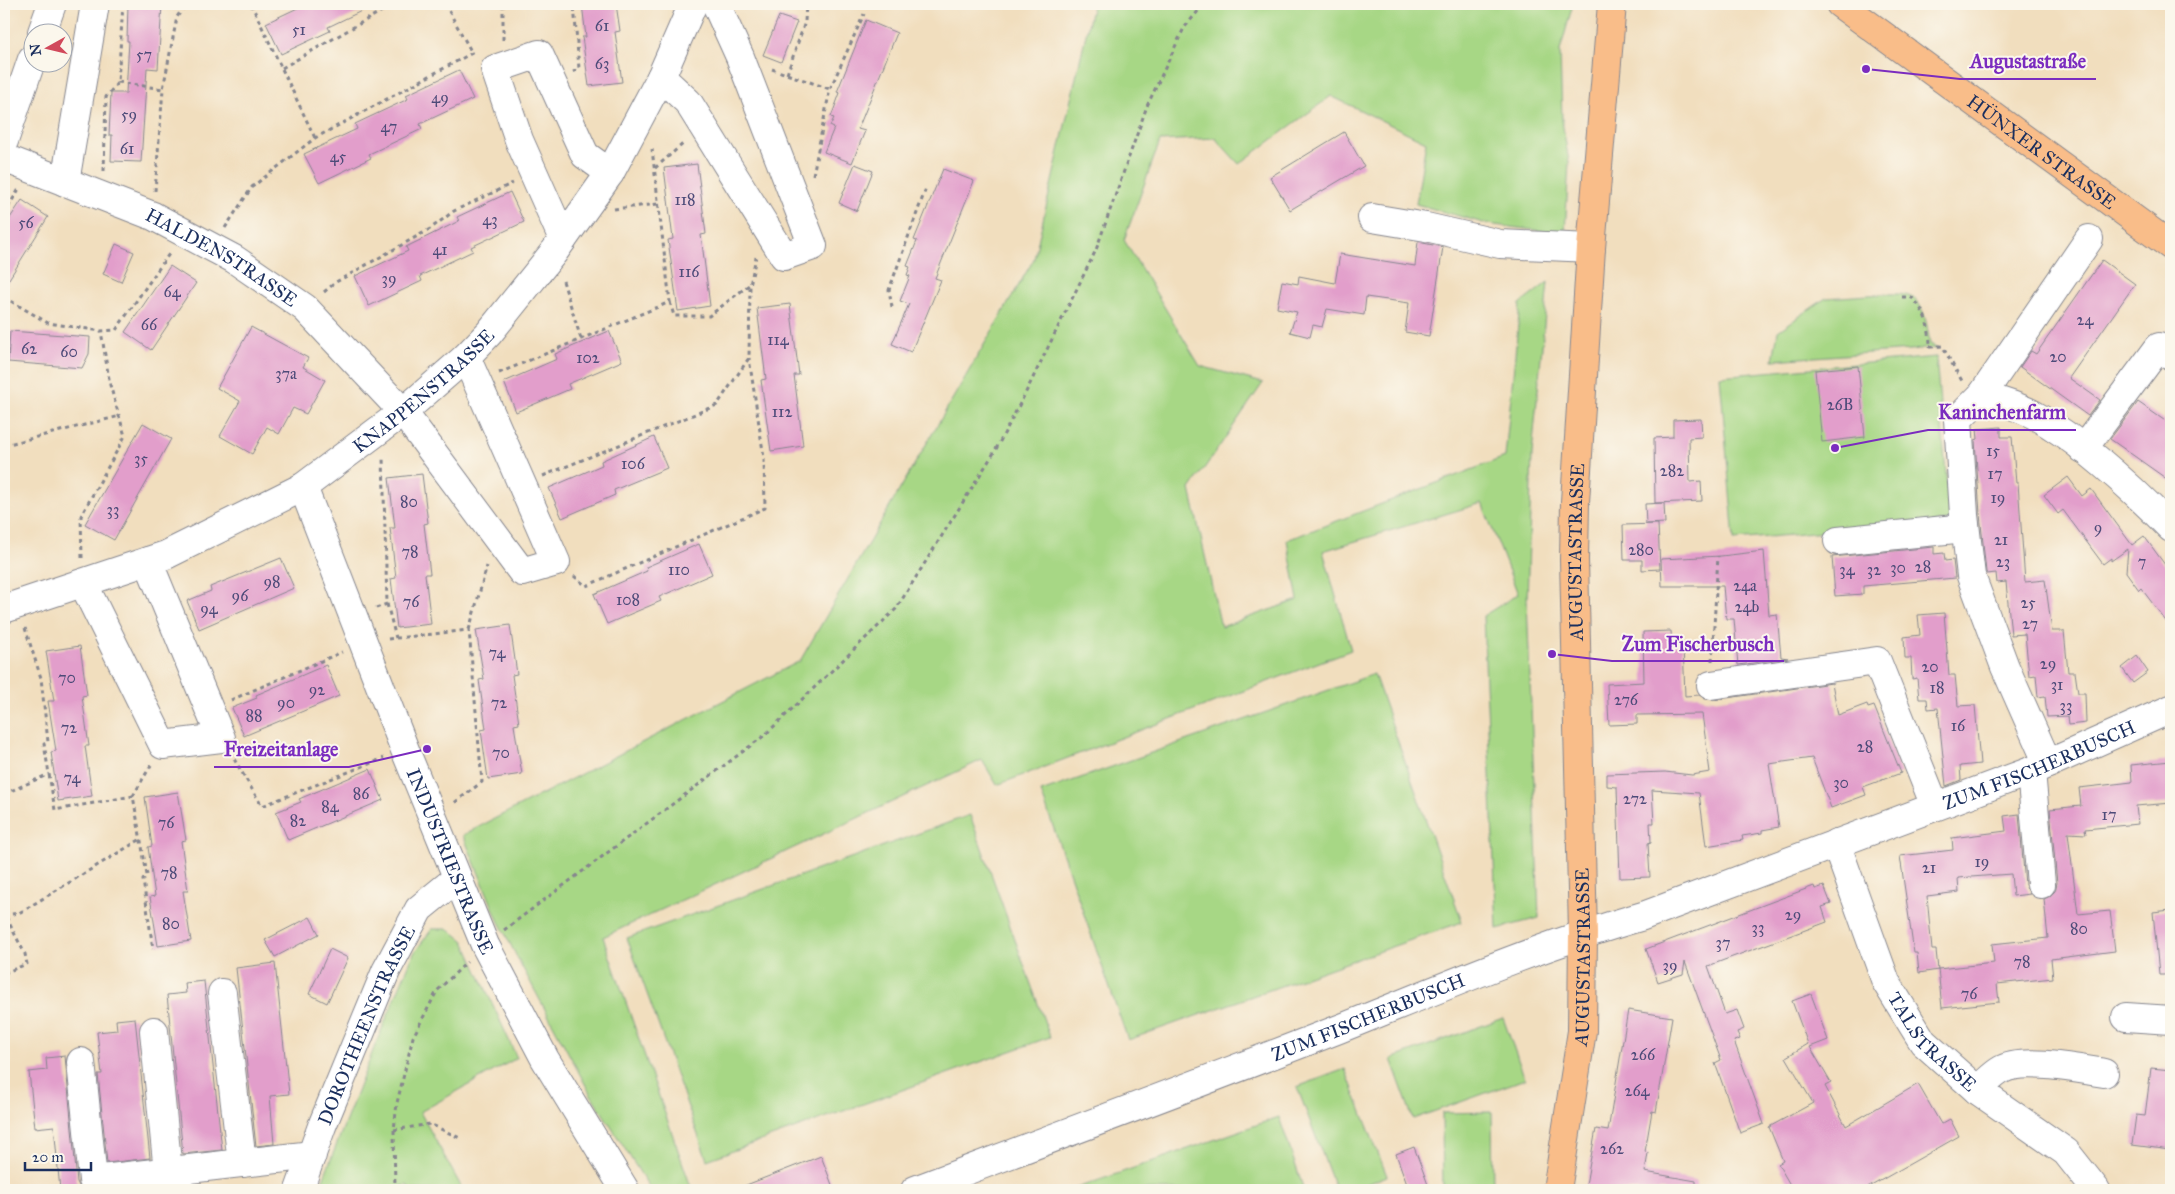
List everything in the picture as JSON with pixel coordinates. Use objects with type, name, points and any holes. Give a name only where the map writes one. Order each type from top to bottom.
[{"type":"main road","name":"HÜNXER STRASSE","points":[[1840,4],[2171,246]]},
{"type":"main road","name":"AUGUSTASTRASSE","points":[[1557,1190],[1582,1031],[1583,933],[1574,560],[1575,502],[1591,248],[1612,5]]},
{"type":"street","points":[[46,22],[52,4]]},
{"type":"street","points":[[65,182],[95,4]]},
{"type":"street","name":"KNAPPENSTRASSE","points":[[11,607],[166,555],[303,487],[392,420],[466,357],[489,333],[558,246],[610,173],[661,77],[693,4]]},
{"type":"street","points":[[661,77],[688,102],[784,256],[813,246],[740,57],[716,4]]},
{"type":"street","points":[[558,246],[534,174],[495,69],[539,54],[585,156],[610,173]]},
{"type":"street","points":[[4,141],[28,72]]},
{"type":"street","name":"HALDENSTRASSE","points":[[4,158],[153,216],[234,259],[305,308],[392,420],[496,537],[522,572],[556,562]]},
{"type":"street","points":[[1372,218],[1426,227],[1500,244],[1591,248]]},
{"type":"street","points":[[2042,884],[2039,768],[1970,576],[1958,418],[1979,399],[2089,239]]},
{"type":"street","points":[[2083,449],[2159,347],[2171,356]]},
{"type":"street","points":[[466,357],[556,562]]},
{"type":"street","points":[[1979,399],[2035,415],[2083,449],[2143,499],[2171,528]]},
{"type":"street","name":"INDUSTRIESTRASSE","points":[[303,487],[405,750],[535,1066],[624,1190]]},
{"type":"street","points":[[1838,541],[1965,528]]},
{"type":"street","points":[[83,583],[163,745],[221,738],[148,561]]},
{"type":"street","name":"ZUM FISCHERBUSCH","points":[[1711,685],[1877,661],[1935,806]]},
{"type":"street","name":"ZUM FISCHERBUSCH","points":[[914,1190],[1337,1030],[1583,933],[1643,916],[2039,768],[2171,709]]},
{"type":"street","name":"TALSTRASSE","points":[[1836,843],[1886,982],[1923,1042],[1977,1090],[2066,1152],[2096,1190]]},
{"type":"street","name":"DOROTHEENSTRASSE","points":[[299,1190],[390,963],[419,909],[457,878]]},
{"type":"street","points":[[222,993],[242,1163]]},
{"type":"street","points":[[2126,1017],[2171,1020]]},
{"type":"street","points":[[154,1031],[168,1172]]},
{"type":"street","points":[[81,1062],[93,1180],[312,1156]]},
{"type":"street","points":[[1977,1090],[2002,1069],[2024,1064],[2059,1065],[2104,1073]]},
{"type":"path","points":[[4,5],[22,4]]},
{"type":"path","points":[[103,197],[106,97],[118,82],[123,4]]},
{"type":"path","points":[[153,216],[163,90],[178,17],[186,4]]},
{"type":"path","points":[[242,4],[252,6],[315,138]]},
{"type":"path","points":[[282,68],[394,4]]},
{"type":"path","points":[[445,4],[472,53],[495,69],[504,37],[503,4]]},
{"type":"path","points":[[552,82],[579,69],[574,4]]},
{"type":"path","points":[[787,74],[805,22],[806,4]]},
{"type":"path","points":[[396,1190],[394,1130],[397,1103],[413,1037],[437,991],[485,945],[765,735],[896,609],[995,452],[1008,427],[1096,250],[1147,106],[1184,28],[1204,4]]},
{"type":"path","points":[[790,187],[812,179],[830,89],[864,14]]},
{"type":"path","points":[[213,248],[252,187],[315,138],[472,53]]},
{"type":"path","points":[[740,57],[830,89]]},
{"type":"path","points":[[118,82],[163,90]]},
{"type":"path","points":[[654,168],[704,127]]},
{"type":"path","points":[[632,130],[651,141],[670,302],[674,316],[709,316],[750,285]]},
{"type":"path","points":[[305,308],[336,282],[430,228],[454,211],[534,174]]},
{"type":"path","points":[[892,308],[889,290],[926,188]]},
{"type":"path","points":[[582,213],[658,204]]},
{"type":"path","points":[[556,562],[586,586],[765,508],[764,458],[749,358],[750,285],[763,222]]},
{"type":"path","points":[[4,297],[48,323],[100,331],[116,330],[184,232]]},
{"type":"path","points":[[558,246],[581,339]]},
{"type":"path","points":[[1902,297],[1911,297],[1917,302],[1924,313],[1928,325],[1930,347],[1942,346],[1979,399]]},
{"type":"path","points":[[478,382],[670,302]]},
{"type":"path","points":[[83,583],[81,516],[125,436],[110,385],[100,331]]},
{"type":"path","points":[[522,485],[718,405],[749,358]]},
{"type":"path","points":[[4,443],[9,444],[120,416]]},
{"type":"path","points":[[392,420],[387,604],[396,638]]},
{"type":"path","points":[[469,630],[496,537]]},
{"type":"path","points":[[1711,685],[1718,556]]},
{"type":"path","points":[[354,615],[387,604]]},
{"type":"path","points":[[11,607],[40,678],[48,742],[44,744],[55,810],[134,796]]},
{"type":"path","points":[[221,738],[262,806],[405,750]]},
{"type":"path","points":[[153,949],[143,880],[147,875],[134,796],[163,745]]},
{"type":"path","points":[[4,794],[49,774]]},
{"type":"path","points":[[4,973],[27,964],[25,954],[5,915],[19,913],[140,839]]},
{"type":"path","points":[[394,1130],[430,1124],[462,1139]]},
{"type":"green space","points":[[1093,4],[1573,4],[1560,51],[1562,121],[1569,162],[1565,234],[1487,224],[1416,204],[1426,142],[1331,96],[1239,164],[1215,138],[1160,141],[1124,240],[1200,366],[1263,383],[1190,489],[1221,627],[1298,600],[1287,540],[1505,457],[1520,304],[1548,282],[1532,454],[1527,600],[1539,918],[1497,929],[1483,616],[1518,594],[1482,503],[1323,551],[1351,650],[997,785],[982,760],[603,937],[692,1190],[651,1190],[591,1095],[519,961],[498,920],[463,835],[800,661],[1034,259]]},
{"type":"green space","points":[[1883,294],[1904,295],[1916,300],[1923,311],[1930,344],[1938,348],[1773,360],[1778,331],[1826,298]]},
{"type":"green space","points":[[1936,357],[1950,521],[1734,540],[1720,376]]},
{"type":"green space","points":[[1374,674],[1462,922],[1128,1040],[1041,792]]},
{"type":"green space","points":[[970,815],[1050,1037],[707,1160],[627,938]]},
{"type":"green space","points":[[432,929],[449,929],[464,941],[517,1058],[420,1112],[463,1190],[410,1190],[407,1185],[387,1190],[319,1190],[376,1043],[414,953]]},
{"type":"green space","points":[[1503,1018],[1525,1079],[1413,1119],[1391,1059]]},
{"type":"green space","points":[[1345,1069],[1387,1176],[1351,1190],[1336,1190],[1297,1087]]},
{"type":"green space","points":[[1492,1112],[1493,1190],[1443,1190],[1442,1113]]},
{"type":"green space","points":[[1279,1117],[1304,1190],[1071,1190]]},
{"type":"building","points":[[128,4],[162,4],[158,69],[147,68],[141,162],[111,161],[112,135],[109,135],[111,93],[126,93],[129,41],[127,41]]},
{"type":"building","points":[[306,4],[376,4],[328,27],[330,31],[281,54],[266,23]]},
{"type":"building","points":[[582,4],[616,4],[620,31],[615,32],[622,82],[589,86],[582,37],[586,37]]},
{"type":"building","points":[[779,16],[797,22],[781,62],[763,55]]},
{"type":"building","points":[[866,20],[897,33],[858,129],[865,131],[852,163],[824,152],[834,128],[830,126],[834,118],[831,117],[840,93],[837,92]]},
{"type":"building","points":[[459,70],[473,99],[420,124],[422,129],[369,154],[371,158],[319,183],[304,154],[357,129],[355,124],[408,99],[406,95]]},
{"type":"building","points":[[1344,132],[1364,166],[1290,210],[1270,177]]},
{"type":"building","points":[[697,164],[706,234],[701,235],[710,306],[678,311],[668,240],[673,239],[664,168]]},
{"type":"building","points":[[855,164],[873,171],[857,211],[839,203]]},
{"type":"building","points":[[943,169],[974,181],[935,278],[941,280],[911,352],[892,344],[909,304],[900,301],[910,276],[907,275],[910,267],[907,266],[917,241],[914,240]]},
{"type":"building","points":[[510,192],[524,222],[471,247],[473,251],[420,276],[422,281],[369,306],[355,276],[408,251],[406,247],[459,221],[457,217]]},
{"type":"building","points":[[22,200],[48,217],[4,287],[4,227]]},
{"type":"building","points":[[1418,242],[1443,247],[1429,336],[1405,332],[1409,303],[1366,297],[1364,315],[1327,309],[1322,327],[1313,325],[1310,337],[1290,332],[1297,312],[1277,308],[1282,281],[1298,284],[1299,276],[1335,283],[1340,254],[1415,266]]},
{"type":"building","points":[[116,244],[134,252],[121,282],[103,274]]},
{"type":"building","points":[[2102,260],[2135,284],[2069,378],[2100,400],[2088,416],[2020,367],[2031,351],[2036,354]]},
{"type":"building","points":[[170,266],[196,283],[151,350],[125,332]]},
{"type":"building","points":[[790,304],[799,375],[794,375],[803,446],[771,451],[761,380],[766,379],[757,308]]},
{"type":"building","points":[[251,327],[308,358],[303,367],[325,380],[306,414],[293,408],[279,434],[267,427],[252,454],[220,436],[240,401],[217,388]]},
{"type":"building","points":[[10,331],[90,337],[89,354],[82,368],[8,362]]},
{"type":"building","points":[[609,331],[622,361],[568,384],[570,389],[516,412],[504,382],[557,359],[555,354]]},
{"type":"building","points":[[1858,366],[1865,437],[1822,442],[1815,370]]},
{"type":"building","points":[[2138,402],[2171,425],[2171,482],[2110,439]]},
{"type":"building","points":[[1701,419],[1702,437],[1689,438],[1690,482],[1701,481],[1702,501],[1655,503],[1654,438],[1673,437],[1673,420]]},
{"type":"building","points":[[143,423],[171,439],[114,540],[85,524]]},
{"type":"building","points":[[2001,427],[2001,437],[2012,437],[2016,483],[2018,483],[2025,582],[2045,580],[2052,631],[2064,631],[2068,672],[2075,672],[2078,693],[2085,693],[2086,723],[2068,725],[2067,716],[2047,717],[2045,696],[2038,697],[2036,675],[2029,676],[2025,634],[2011,635],[2006,582],[1997,583],[1996,573],[1987,574],[1986,572],[1975,440],[1978,439],[1977,429]]},
{"type":"building","points":[[654,437],[667,468],[614,490],[615,495],[562,518],[549,488],[602,465],[601,461]]},
{"type":"building","points":[[422,474],[428,523],[424,524],[430,574],[425,574],[431,624],[397,628],[391,579],[396,578],[390,528],[395,528],[389,478]]},
{"type":"building","points":[[2068,477],[2082,496],[2091,489],[2132,545],[2144,536],[2171,573],[2171,628],[2141,588],[2139,590],[2126,572],[2128,549],[2111,561],[2111,558],[2103,564],[2063,510],[2058,514],[2044,495]]},
{"type":"building","points":[[1664,503],[1665,523],[1646,524],[1645,504]]},
{"type":"building","points":[[1658,524],[1660,569],[1642,570],[1642,560],[1624,560],[1623,525]]},
{"type":"building","points":[[699,544],[712,574],[659,597],[661,601],[607,624],[594,594],[647,571],[646,567]]},
{"type":"building","points":[[1934,547],[1934,554],[1944,553],[1945,561],[1953,560],[1955,578],[1863,586],[1863,594],[1835,596],[1832,557]]},
{"type":"building","points":[[1764,551],[1769,615],[1777,614],[1781,657],[1788,658],[1738,665],[1734,619],[1726,619],[1723,586],[1662,586],[1661,559],[1721,556]]},
{"type":"building","points":[[281,558],[294,588],[199,629],[187,601],[211,591],[210,587]]},
{"type":"building","points":[[1944,613],[1949,675],[1955,675],[1958,706],[1975,705],[1980,764],[1960,766],[1961,780],[1946,786],[1938,708],[1928,709],[1927,699],[1919,699],[1917,678],[1912,679],[1911,658],[1905,658],[1904,637],[1920,635],[1918,615]]},
{"type":"building","points":[[510,625],[517,674],[512,675],[519,724],[514,725],[522,774],[488,779],[481,730],[486,729],[479,680],[484,679],[476,630]]},
{"type":"building","points":[[1671,631],[1672,645],[1683,645],[1685,696],[1699,695],[1705,699],[1713,700],[1832,683],[1838,715],[1867,704],[1868,708],[1874,706],[1901,773],[1863,787],[1866,795],[1831,808],[1812,758],[1769,764],[1779,827],[1762,830],[1762,833],[1742,836],[1743,840],[1706,846],[1699,793],[1652,790],[1654,823],[1650,823],[1651,842],[1648,843],[1650,877],[1620,878],[1617,787],[1607,786],[1607,774],[1665,772],[1692,775],[1710,772],[1702,714],[1637,715],[1637,724],[1609,725],[1607,684],[1644,682],[1643,632]]},
{"type":"building","points":[[80,646],[87,695],[82,696],[89,746],[85,746],[92,796],[58,801],[51,752],[56,751],[48,701],[54,701],[46,651]]},
{"type":"building","points":[[2137,656],[2148,672],[2133,683],[2122,668]]},
{"type":"building","points":[[326,665],[339,696],[244,736],[232,708],[257,698],[256,695]]},
{"type":"building","points":[[2171,761],[2171,803],[2136,806],[2138,824],[2085,829],[2086,834],[2068,833],[2078,914],[2110,911],[2115,951],[2051,959],[2053,978],[1997,984],[1999,1002],[1942,1008],[1938,969],[1994,963],[1992,944],[2048,938],[2044,899],[2055,891],[2057,883],[2050,809],[2081,806],[2079,788],[2132,782],[2131,765]]},
{"type":"building","points":[[370,769],[383,800],[288,840],[276,812],[301,802],[299,799]]},
{"type":"building","points":[[178,792],[186,840],[181,841],[188,891],[183,891],[191,941],[158,946],[150,897],[155,896],[148,847],[152,846],[145,797]]},
{"type":"building","points":[[2019,814],[2025,885],[2030,894],[2013,896],[2011,874],[1958,878],[1959,892],[1927,896],[1932,950],[1936,950],[1938,970],[1919,973],[1917,953],[1914,953],[1900,856],[1953,850],[1952,838],[2006,831],[2004,816]]},
{"type":"building","points":[[1814,886],[1815,889],[1824,886],[1831,904],[1822,907],[1827,922],[1708,966],[1725,1014],[1737,1010],[1744,1029],[1737,1032],[1740,1039],[1734,1041],[1764,1124],[1740,1133],[1715,1063],[1721,1060],[1685,962],[1683,974],[1658,982],[1646,949]]},
{"type":"building","points":[[2171,910],[2171,974],[2159,974],[2153,912]]},
{"type":"building","points":[[310,917],[319,934],[275,957],[265,940]]},
{"type":"building","points":[[330,949],[348,958],[327,1003],[309,994]]},
{"type":"building","points":[[275,963],[289,1094],[270,1096],[274,1144],[256,1146],[236,968]]},
{"type":"building","points":[[204,981],[222,1150],[183,1154],[167,995],[186,993],[185,983]]},
{"type":"building","points":[[1811,994],[1828,1040],[1810,1047],[1831,1083],[1825,1086],[1846,1126],[1918,1084],[1941,1124],[1950,1119],[1959,1136],[1864,1190],[1793,1190],[1778,1164],[1783,1161],[1769,1127],[1813,1103],[1786,1057],[1808,1044],[1792,1001]]},
{"type":"building","points":[[1628,1010],[1672,1017],[1656,1112],[1652,1111],[1645,1152],[1648,1153],[1645,1172],[1696,1181],[1696,1190],[1585,1190],[1596,1129],[1608,1131]]},
{"type":"building","points":[[135,1018],[150,1158],[107,1163],[98,1074],[102,1074],[97,1032],[117,1030],[116,1020]]},
{"type":"building","points":[[65,1056],[77,1182],[81,1190],[60,1190],[54,1126],[35,1128],[29,1072],[47,1070],[46,1058]]},
{"type":"building","points":[[2151,1068],[2171,1070],[2171,1150],[2132,1145],[2136,1115],[2145,1116]]},
{"type":"building","points":[[1414,1147],[1430,1190],[1409,1190],[1396,1154]]},
{"type":"building","points":[[821,1156],[834,1190],[736,1190],[736,1189]]},
{"type":"place","name":"Augustastraße","points":[[1866,69]]},
{"type":"place","name":"Kaninchenfarm","points":[[1835,448]]},
{"type":"place","name":"Zum Fischerbusch","points":[[1552,654]]},
{"type":"place","name":"Freizeitanlage","points":[[427,749]]}]
